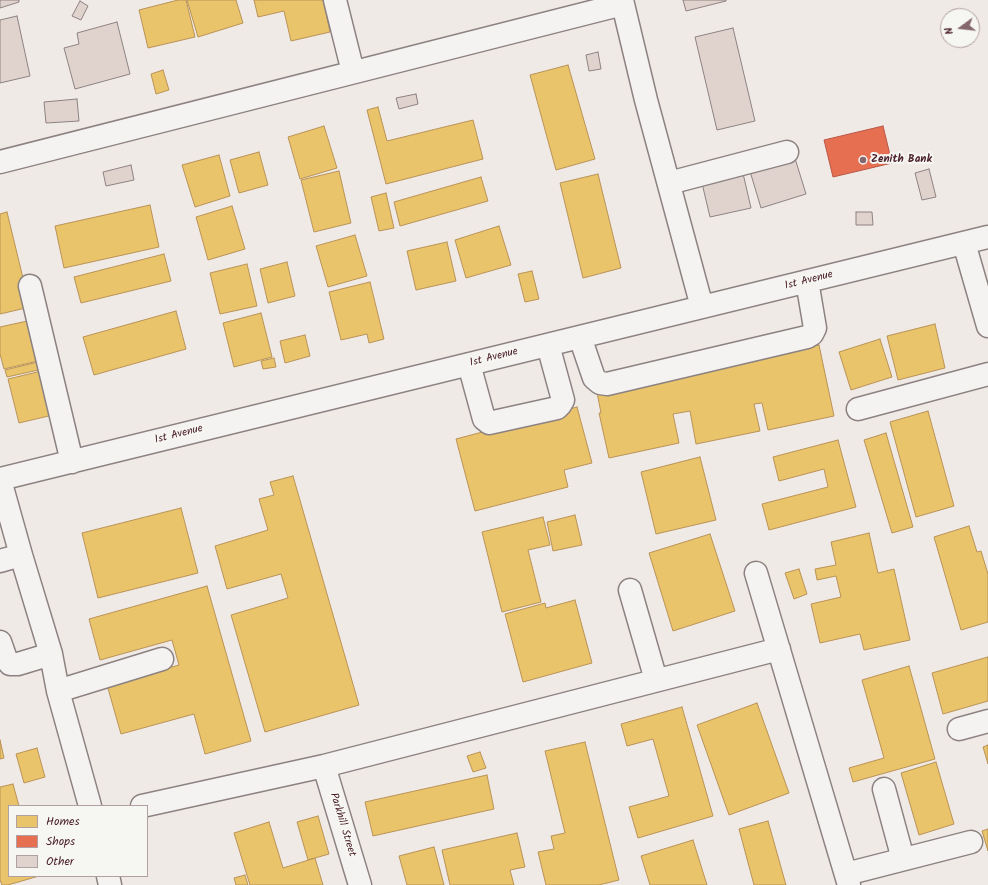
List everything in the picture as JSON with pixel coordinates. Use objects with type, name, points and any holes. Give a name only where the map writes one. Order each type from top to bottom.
[{"type":"street","points":[[335,0],[353,72]]},
{"type":"street","points":[[0,162],[623,2],[646,100],[702,307]]},
{"type":"street","points":[[669,183],[787,152]]},
{"type":"street","name":"1st Avenue","points":[[0,480],[988,237]]},
{"type":"street","points":[[964,243],[988,326]]},
{"type":"street","points":[[580,337],[594,378],[600,383],[607,384],[799,339],[812,334],[816,328],[807,281]]},
{"type":"street","points":[[30,286],[72,462]]},
{"type":"street","points":[[469,364],[484,420],[489,423],[557,408],[563,400],[548,345]]},
{"type":"street","points":[[858,409],[988,374]]},
{"type":"street","points":[[0,480],[51,654],[58,691],[90,805]]},
{"type":"street","points":[[0,562],[21,555]]},
{"type":"street","points":[[756,573],[847,880],[903,860],[971,842]]},
{"type":"street","points":[[630,590],[656,680]]},
{"type":"street","points":[[0,642],[6,659],[10,664],[18,664],[51,654]]},
{"type":"street","points":[[147,805],[324,766],[779,649]]},
{"type":"street","points":[[58,691],[162,659]]},
{"type":"street","points":[[959,729],[988,721]]},
{"type":"street","name":"Parkhill Street","points":[[324,766],[360,885]]},
{"type":"street","points":[[884,789],[903,860]]},
{"type":"building: Homes","points":[[178,0],[186,0],[195,37],[148,48],[139,10]]},
{"type":"building: Homes","points":[[187,0],[236,0],[243,23],[198,37]]},
{"type":"building: Homes","points":[[254,0],[323,0],[330,32],[291,41],[284,11],[258,17]]},
{"type":"building: Homes","points":[[568,65],[595,159],[556,170],[530,75]]},
{"type":"building: Homes","points":[[163,70],[169,90],[156,94],[151,74]]},
{"type":"building: Homes","points":[[378,107],[387,141],[473,120],[483,159],[386,184],[367,110]]},
{"type":"building: Homes","points":[[324,126],[337,168],[300,179],[288,137]]},
{"type":"building: Homes","points":[[259,152],[268,185],[239,193],[230,160]]},
{"type":"building: Homes","points":[[219,155],[230,196],[195,207],[182,165]]},
{"type":"building: Homes","points":[[339,171],[351,223],[314,232],[301,180]]},
{"type":"building: Homes","points":[[598,174],[621,268],[583,278],[560,183]]},
{"type":"building: Homes","points":[[481,177],[488,201],[400,226],[394,202]]},
{"type":"building: Homes","points":[[386,193],[394,228],[379,231],[371,197]]},
{"type":"building: Homes","points":[[150,205],[159,247],[64,268],[55,226]]},
{"type":"building: Homes","points":[[232,206],[245,249],[208,260],[196,217]]},
{"type":"building: Homes","points":[[7,212],[30,307],[0,314],[0,214]]},
{"type":"building: Homes","points":[[499,226],[511,265],[466,278],[455,240]]},
{"type":"building: Homes","points":[[355,235],[367,276],[328,287],[316,246]]},
{"type":"building: Homes","points":[[447,242],[456,281],[416,290],[407,251]]},
{"type":"building: Homes","points":[[164,254],[171,281],[81,303],[74,277]]},
{"type":"building: Homes","points":[[287,262],[295,296],[268,303],[260,269]]},
{"type":"building: Homes","points":[[247,264],[257,306],[220,314],[210,273]]},
{"type":"building: Homes","points":[[532,271],[539,299],[525,302],[518,274]]},
{"type":"building: Homes","points":[[370,282],[384,339],[369,343],[367,334],[341,340],[329,292]]},
{"type":"building: Homes","points":[[176,311],[186,349],[94,375],[83,337]]},
{"type":"building: Homes","points":[[261,313],[272,357],[234,367],[223,323]]},
{"type":"building: Homes","points":[[32,320],[42,360],[4,369],[0,354],[0,327]]},
{"type":"building: Homes","points":[[935,324],[945,368],[898,380],[887,336]]},
{"type":"building: Homes","points":[[305,335],[310,356],[285,363],[280,341]]},
{"type":"building: Homes","points":[[880,339],[892,377],[851,390],[839,352]]},
{"type":"building: Homes","points":[[819,345],[834,416],[768,430],[762,403],[754,404],[760,431],[696,444],[690,411],[673,414],[679,443],[609,458],[599,413],[601,413],[596,387],[714,367]]},
{"type":"building: Homes","points":[[274,358],[276,367],[263,369],[261,361]]},
{"type":"building: Homes","points":[[42,361],[43,369],[7,377],[5,370]]},
{"type":"building: Homes","points":[[46,370],[57,414],[19,423],[8,379]]},
{"type":"building: Homes","points":[[577,407],[592,463],[564,470],[568,487],[475,511],[456,439]]},
{"type":"building: Homes","points":[[928,411],[954,506],[916,517],[890,422]]},
{"type":"building: Homes","points":[[886,433],[913,527],[892,533],[864,440]]},
{"type":"building: Homes","points":[[838,440],[856,507],[769,530],[762,504],[828,487],[824,469],[779,481],[773,457]]},
{"type":"building: Homes","points":[[700,457],[716,520],[656,534],[641,472]]},
{"type":"building: Homes","points":[[293,476],[359,705],[265,732],[231,615],[288,598],[281,574],[227,589],[215,546],[268,530],[259,499],[274,495],[270,482]]},
{"type":"building: Homes","points":[[181,508],[198,573],[98,598],[82,533]]},
{"type":"building: Homes","points":[[575,515],[582,545],[553,551],[547,522]]},
{"type":"building: Homes","points":[[543,517],[550,545],[528,550],[541,602],[502,612],[482,532]]},
{"type":"building: Homes","points":[[969,526],[977,552],[981,551],[988,574],[988,622],[961,630],[934,537]]},
{"type":"building: Homes","points":[[869,533],[878,573],[894,569],[910,640],[864,650],[860,634],[820,643],[811,604],[841,597],[836,576],[817,580],[815,569],[836,565],[831,542]]},
{"type":"building: Homes","points":[[710,534],[735,611],[673,631],[649,553]]},
{"type":"building: Homes","points":[[799,569],[807,594],[794,599],[785,573]]},
{"type":"building: Homes","points":[[207,586],[251,741],[205,754],[194,714],[121,734],[107,685],[179,665],[172,640],[100,660],[89,619]]},
{"type":"building: Homes","points":[[575,600],[592,663],[523,682],[505,614],[545,603],[546,608]]},
{"type":"building: Homes","points":[[988,657],[988,701],[943,714],[932,673]]},
{"type":"building: Homes","points":[[909,666],[935,759],[853,782],[849,768],[884,758],[862,680]]},
{"type":"building: Homes","points":[[757,703],[789,793],[729,815],[697,725]]},
{"type":"building: Homes","points":[[682,707],[713,816],[638,838],[629,807],[669,796],[653,739],[627,746],[621,724]]},
{"type":"building: Homes","points":[[0,740],[4,758],[0,759]]},
{"type":"building: Homes","points":[[585,742],[619,880],[599,885],[546,885],[538,852],[554,849],[551,836],[565,833],[545,751]]},
{"type":"building: Homes","points":[[988,745],[988,764],[983,747]]},
{"type":"building: Homes","points":[[37,748],[45,777],[24,783],[16,754]]},
{"type":"building: Homes","points":[[480,752],[486,768],[473,772],[467,756]]},
{"type":"building: Homes","points":[[936,762],[954,824],[919,835],[901,773]]},
{"type":"building: Homes","points":[[487,775],[494,809],[373,836],[365,802]]},
{"type":"building: Homes","points":[[13,784],[19,805],[8,805],[8,877],[36,877],[8,885],[2,885],[0,880],[0,787]]},
{"type":"building: Homes","points":[[318,816],[329,854],[308,860],[297,822]]},
{"type":"building: Homes","points":[[768,821],[786,885],[754,885],[739,829]]},
{"type":"building: Homes","points":[[269,822],[283,868],[315,858],[323,885],[250,885],[234,833]]},
{"type":"building: Homes","points":[[988,829],[988,851],[982,831]]},
{"type":"building: Homes","points":[[517,833],[525,867],[510,870],[514,885],[450,885],[442,850]]},
{"type":"building: Homes","points":[[693,840],[707,885],[650,885],[641,856]]},
{"type":"building: Homes","points":[[434,847],[444,885],[407,885],[399,856]]},
{"type":"building: Homes","points":[[245,875],[248,885],[236,885],[234,878]]},
{"type":"building: Shops","points":[[883,126],[892,163],[833,177],[824,140]]},
{"type":"building: Other","points":[[0,0],[19,0],[19,2],[0,8]]},
{"type":"building: Other","points":[[683,0],[726,0],[726,1],[686,11]]},
{"type":"building: Other","points":[[80,1],[88,6],[81,20],[72,16]]},
{"type":"building: Other","points":[[17,16],[30,76],[0,83],[0,20]]},
{"type":"building: Other","points":[[117,22],[130,74],[75,89],[64,48],[79,44],[77,33]]},
{"type":"building: Other","points":[[733,28],[755,121],[717,130],[695,37]]},
{"type":"building: Other","points":[[598,52],[601,69],[589,71],[586,55]]},
{"type":"building: Other","points":[[416,94],[418,104],[399,109],[396,98]]},
{"type":"building: Other","points":[[77,99],[79,121],[46,123],[44,102]]},
{"type":"building: Other","points":[[794,155],[806,194],[761,208],[749,168]]},
{"type":"building: Other","points":[[131,165],[134,180],[106,186],[103,172]]},
{"type":"building: Other","points":[[742,169],[751,208],[710,217],[701,179]]},
{"type":"building: Other","points":[[929,169],[936,197],[922,200],[915,173]]},
{"type":"building: Other","points":[[856,212],[872,212],[873,225],[856,225]]},
{"type":"place","name":"Zenith Bank","points":[[863,160]]}]
